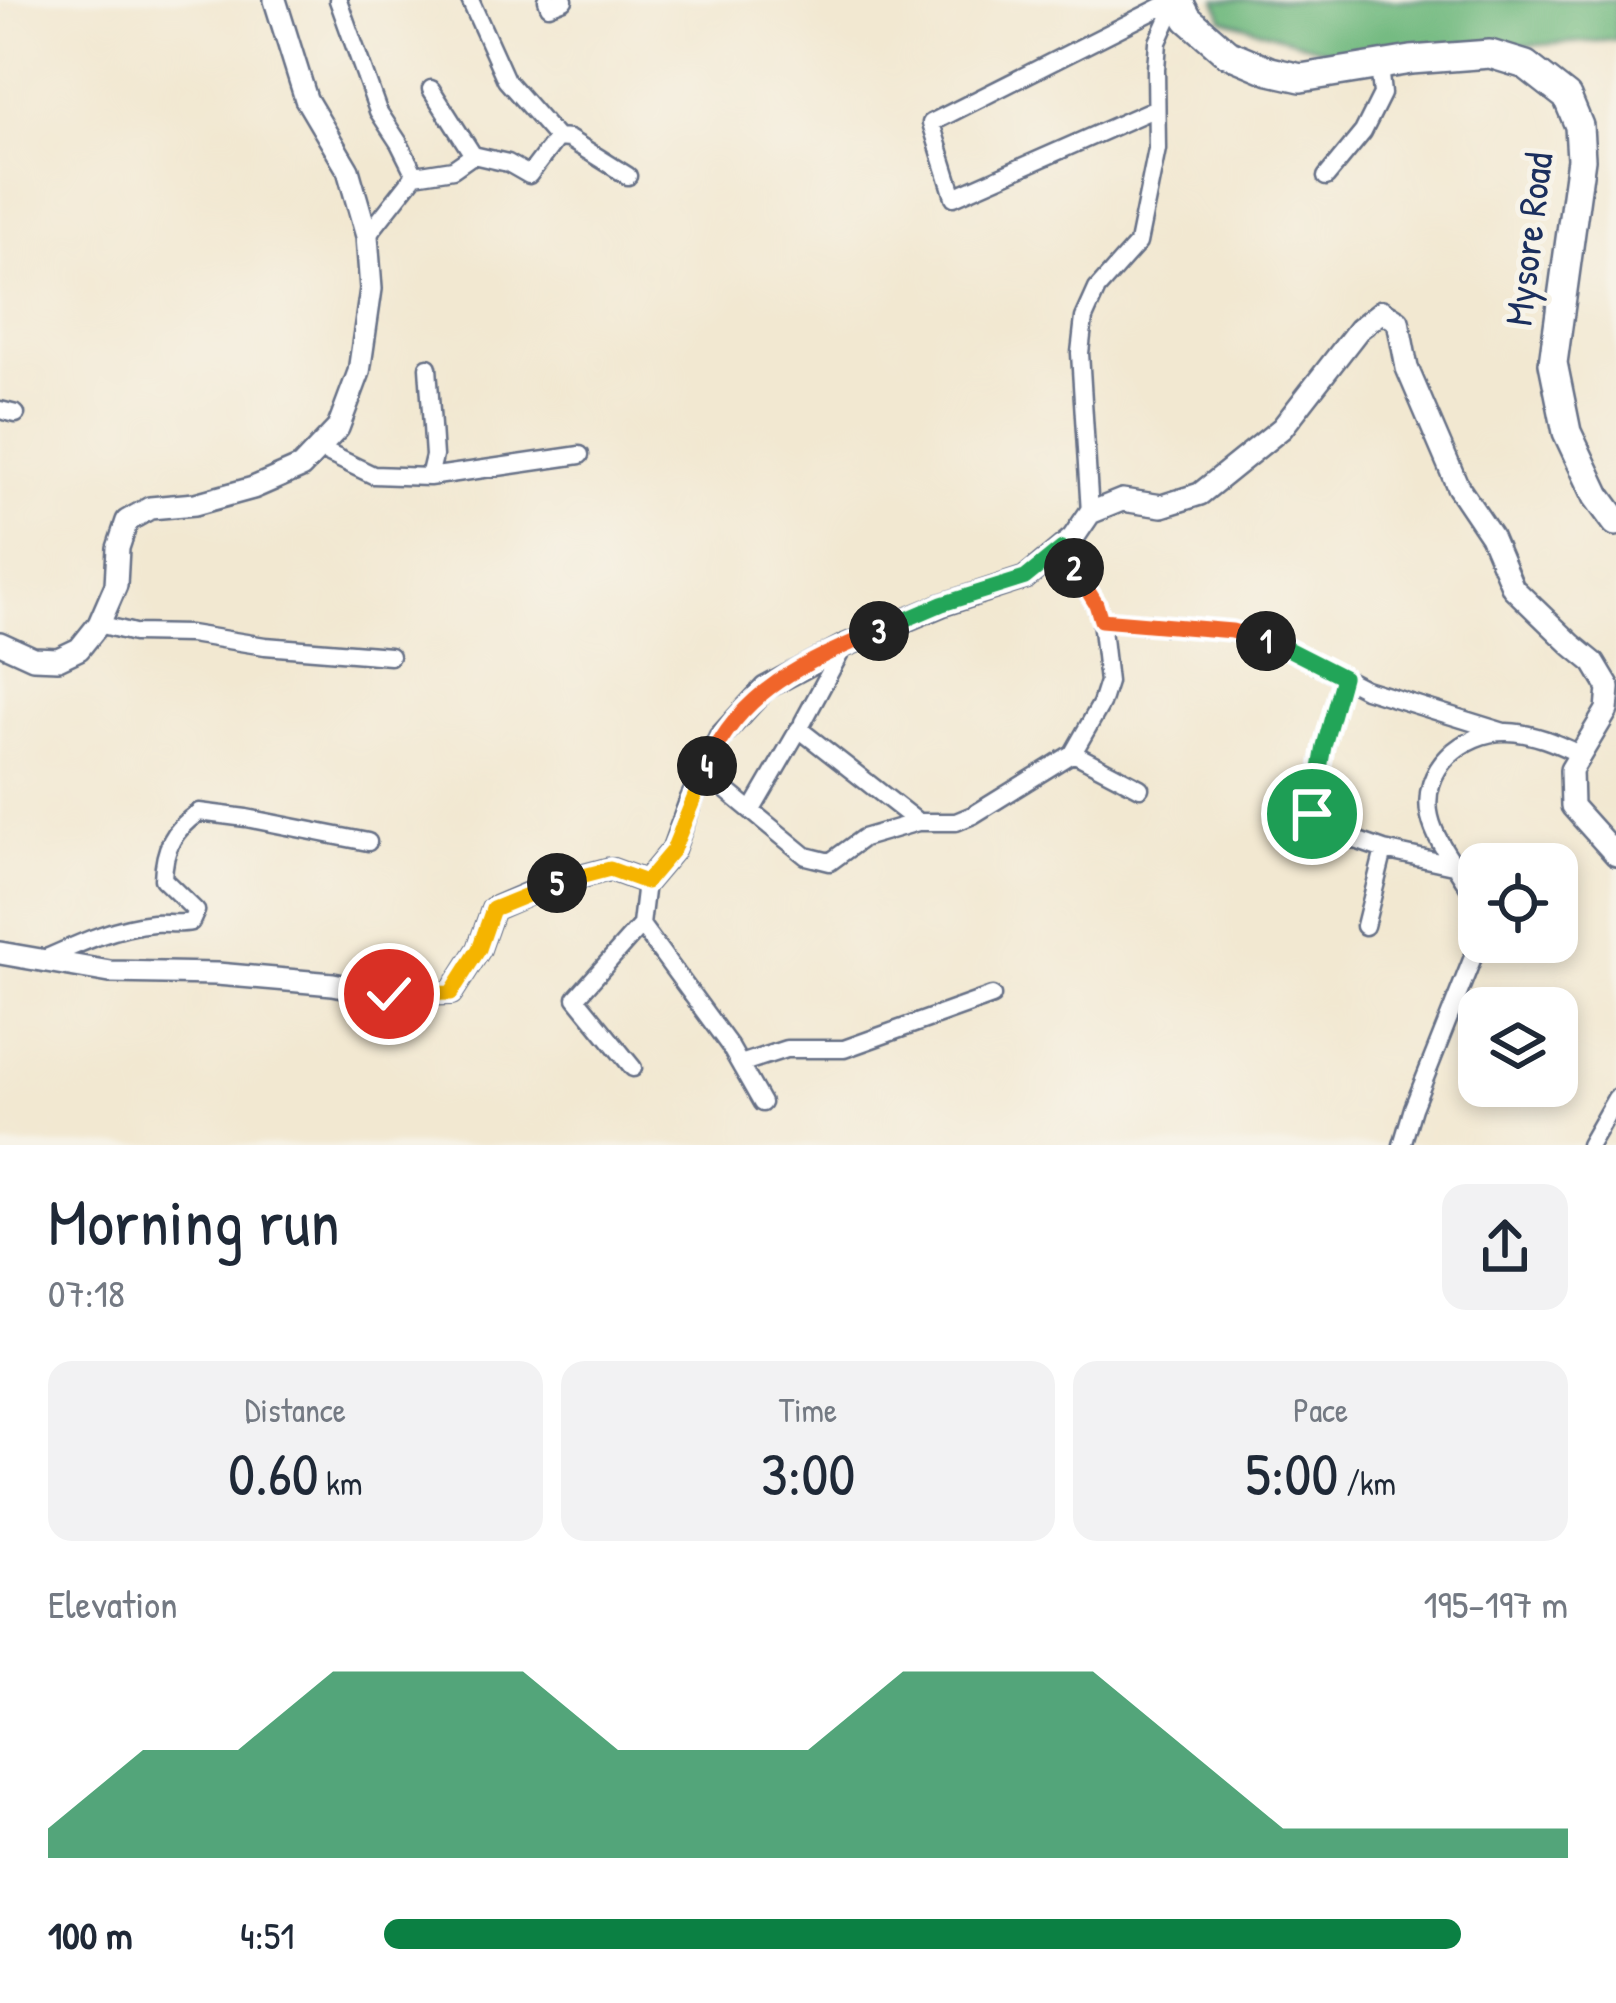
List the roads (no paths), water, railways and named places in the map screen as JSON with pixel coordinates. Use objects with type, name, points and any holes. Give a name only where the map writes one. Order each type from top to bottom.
[{"type":"highway","name":"Mysore Road","points":[[1177,0],[1188,20],[1227,53],[1270,71],[1301,78],[1490,54],[1526,65],[1567,98],[1579,126],[1581,159],[1552,363],[1567,432],[1616,522]]},
{"type":"street","points":[[0,643],[33,658],[58,659],[79,649],[99,624],[116,585],[118,548],[127,521],[150,508],[195,504],[254,488],[301,467],[338,428],[359,372],[371,289],[367,236],[347,170],[306,99],[275,0]]},
{"type":"street","points":[[338,0],[378,111],[415,175]]},
{"type":"street","points":[[470,0],[506,80],[557,138],[569,139],[628,176]]},
{"type":"street","points":[[547,0],[549,6],[563,0]]},
{"type":"street","points":[[1156,108],[954,197],[931,123],[1177,0]]},
{"type":"street","points":[[1090,513],[1080,353],[1084,318],[1097,290],[1138,243],[1156,149],[1158,42],[1177,0]]},
{"type":"street","points":[[1326,177],[1363,132],[1382,94],[1379,65]]},
{"type":"street","points":[[431,88],[473,155],[530,175],[557,138]]},
{"type":"street","points":[[367,236],[415,175],[453,169],[473,155]]},
{"type":"street","points":[[633,1068],[576,998],[641,925],[646,882],[673,850],[720,737],[765,688],[844,646],[942,604],[1025,578],[1073,538],[1090,513],[1122,500],[1162,506],[1200,494],[1282,428],[1359,329],[1382,311],[1398,320],[1407,368],[1458,487],[1491,536],[1513,588],[1594,663],[1609,688],[1607,710],[1571,770],[1572,806],[1616,855]]},
{"type":"street","points":[[428,367],[434,457],[429,477]]},
{"type":"street","points":[[319,448],[374,475],[429,477],[580,455]]},
{"type":"street","points":[[704,772],[806,856],[830,862],[863,838],[918,822],[956,822],[974,815],[1073,752],[1101,704],[1108,682],[1101,620],[1062,548]]},
{"type":"street","points":[[1101,620],[1232,631],[1280,645],[1365,688],[1504,732],[1544,738],[1580,754]]},
{"type":"street","points":[[99,624],[134,633],[190,634],[265,646],[390,656]]},
{"type":"street","points":[[803,722],[844,646]]},
{"type":"street","points":[[1343,677],[1324,746],[1313,825],[1384,850],[1453,865]]},
{"type":"street","points":[[752,810],[799,729],[918,822]]},
{"type":"street","points":[[1458,873],[1430,815],[1430,785],[1442,760],[1468,740],[1504,732]]},
{"type":"street","points":[[1073,752],[1140,788]]},
{"type":"street","points":[[41,960],[100,934],[159,922],[191,922],[196,910],[163,879],[164,860],[178,826],[199,812],[368,842]]},
{"type":"street","points":[[1365,926],[1384,850]]},
{"type":"street","points":[[0,953],[110,972],[217,974],[389,994],[451,993],[479,949],[493,909],[549,885],[610,869],[646,882]]},
{"type":"street","points":[[641,925],[729,1045],[762,1103]]},
{"type":"street","points":[[1402,1145],[1471,963]]},
{"type":"street","points":[[740,1064],[786,1049],[844,1048],[992,996]]},
{"type":"street","points":[[1589,1145],[1616,1098]]}]
